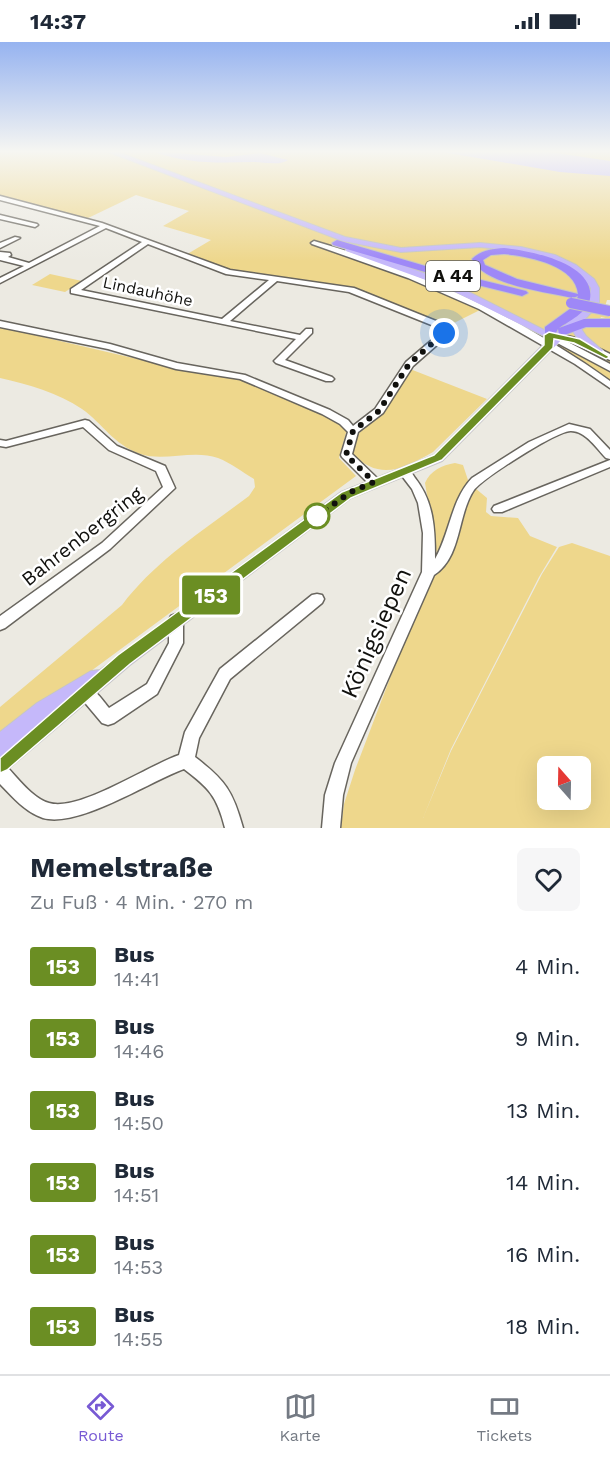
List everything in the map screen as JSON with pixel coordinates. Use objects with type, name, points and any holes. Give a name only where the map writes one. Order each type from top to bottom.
[{"type":"highway","name":"A 44","points":[[340,241],[429,270],[573,299],[610,304]]},
{"type":"highway","points":[[573,299],[500,276],[481,267],[477,259],[494,251],[528,254],[561,266],[581,282],[585,293],[579,308],[549,330],[555,337],[578,322],[610,323]]},
{"type":"highway","name":"A 44","points":[[573,299],[610,311]]},
{"type":"main road","points":[[197,188],[340,241],[411,251],[468,246],[507,247],[552,257],[582,273],[595,288],[594,304],[578,322],[578,335],[598,351]]},
{"type":"main road","points":[[0,764],[124,660],[346,495],[374,482],[432,462],[555,337],[448,285],[203,188]]},
{"type":"main road","points":[[0,743],[43,709],[124,660]]},
{"type":"street","points":[[2,201],[18,207]]},
{"type":"street","points":[[2,201],[105,226],[222,270],[351,290],[445,328],[443,334],[409,364],[384,405],[353,431],[346,455],[374,482]]},
{"type":"street","points":[[0,216],[35,225]]},
{"type":"street","points":[[0,280],[105,226]]},
{"type":"street","points":[[0,246],[17,238]]},
{"type":"street","name":"Lindauhöhe","points":[[147,242],[74,291],[225,321],[305,334],[279,361],[329,379]]},
{"type":"street","points":[[314,243],[446,291],[555,337],[610,357]]},
{"type":"street","points":[[1,257],[30,265]]},
{"type":"street","points":[[225,321],[275,279]]},
{"type":"street","points":[[0,324],[110,346],[182,368],[242,377],[326,412],[344,422],[353,431]]},
{"type":"street","points":[[555,337],[578,362],[610,386]]},
{"type":"street","points":[[555,337],[610,368]]},
{"type":"street","points":[[578,362],[610,377]]},
{"type":"street","name":"Bahrenbergring","points":[[0,624],[106,546],[170,488],[161,469],[113,448],[85,423],[2,445]]},
{"type":"street","points":[[429,572],[440,565],[463,500],[472,484],[561,430],[574,426],[588,432],[610,456]]},
{"type":"street","points":[[498,509],[610,463]]},
{"type":"street","name":"Königsiepen","points":[[331,828],[334,795],[343,763],[429,572],[429,533],[424,502],[405,472]]},
{"type":"street","points":[[186,760],[191,737],[225,674],[317,599]]},
{"type":"street","points":[[86,693],[108,718],[152,689],[176,643],[176,620]]},
{"type":"street","points":[[0,772],[37,806],[45,811],[59,814],[73,812],[162,768],[186,760]]},
{"type":"street","points":[[186,760],[218,785],[225,795],[234,828]]},
{"type":"shaded area","points":[[0,188],[610,188],[610,300],[607,300],[603,313],[610,315],[610,319],[601,317],[597,325],[610,327],[610,385],[594,373],[606,377],[557,352],[483,307],[439,286],[400,274],[482,309],[444,328],[343,286],[243,274],[184,256],[211,240],[163,226],[189,211],[136,195],[86,219],[0,197]]},
{"type":"shaded area","points":[[50,274],[82,281],[65,292],[32,285]]},
{"type":"shaded area","points":[[0,327],[163,365],[249,381],[336,419],[347,429],[339,458],[356,476],[0,738],[0,707],[122,605],[165,560],[249,496],[255,487],[254,479],[218,458],[199,455],[159,457],[140,454],[122,445],[73,403],[42,390],[0,378]]},
{"type":"shaded area","points":[[410,369],[487,399],[433,452],[401,468],[381,470],[372,467],[351,453],[353,444],[361,431],[388,406]]},
{"type":"shaded area","points":[[455,463],[463,465],[469,483],[487,498],[486,512],[491,516],[518,518],[530,536],[557,547],[539,577],[451,749],[423,818],[451,751],[542,574],[559,547],[572,543],[610,556],[610,828],[341,828],[344,804],[355,770],[437,555],[425,483],[433,472]]},
{"type":"bus line","name":"153","points":[[0,764],[124,660],[346,495],[438,458],[549,345],[549,335],[577,341],[610,357]]},
{"type":"route","points":[[317,516],[351,492],[374,482],[347,458],[349,440],[353,431],[379,411],[409,364],[444,333]]}]
